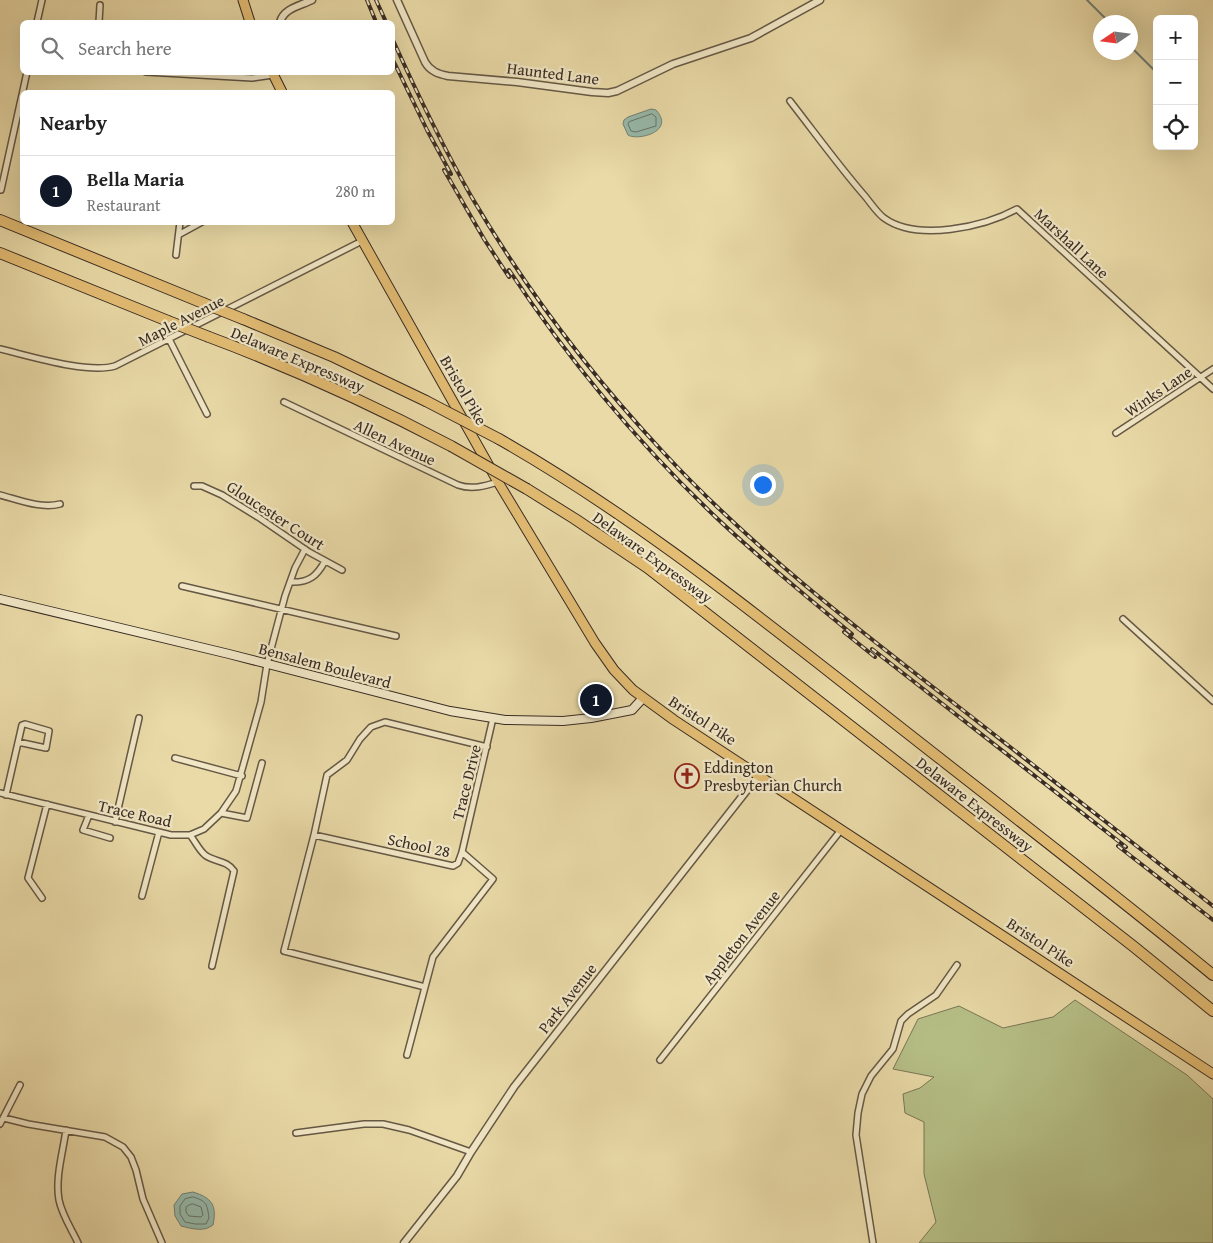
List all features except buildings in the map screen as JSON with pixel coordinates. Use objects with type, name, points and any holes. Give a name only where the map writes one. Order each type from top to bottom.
[{"type":"highway","name":"Delaware Expressway","points":[[0,220],[342,360],[499,439],[564,477],[708,577],[1103,886],[1213,975]]},
{"type":"highway","name":"Delaware Expressway","points":[[0,252],[321,383],[407,423],[527,489],[613,544],[655,574],[1125,940],[1213,1011]]},
{"type":"main road","points":[[243,0],[249,20]]},
{"type":"main road","points":[[274,75],[281,90]]},
{"type":"main road","name":"Bristol Pike","points":[[354,225],[498,482],[599,650],[620,677],[643,698],[1213,1074]]},
{"type":"main road","name":"Bensalem Boulevard","points":[[0,599],[450,711],[493,718],[548,721],[591,718],[632,710],[643,698]]},
{"type":"street","points":[[37,20],[42,0]]},
{"type":"street","points":[[281,20],[287,11],[312,0]]},
{"type":"street","name":"Haunted Lane","points":[[397,0],[425,62],[430,69],[438,74],[604,93],[617,91],[673,64],[751,38],[820,0]]},
{"type":"street","points":[[99,20],[100,5]]},
{"type":"street","points":[[23,90],[26,75]]},
{"type":"street","points":[[199,75],[252,78],[265,75]]},
{"type":"street","name":"Marshall Lane","points":[[790,101],[884,218],[904,227],[935,230],[977,225],[1017,209],[1213,389]]},
{"type":"street","points":[[1,190],[20,104]]},
{"type":"street","points":[[176,256],[180,225]]},
{"type":"street","points":[[180,234],[196,225]]},
{"type":"street","name":"Maple Avenue","points":[[0,349],[85,368],[105,369],[126,362],[362,241]]},
{"type":"street","points":[[169,340],[207,414]]},
{"type":"street","name":"Winks Lane","points":[[1116,433],[1213,369]]},
{"type":"street","name":"Allen Avenue","points":[[284,402],[346,433],[462,486],[477,487],[498,482]]},
{"type":"street","name":"Gloucester Court","points":[[194,486],[202,486],[222,494],[305,549],[342,570]]},
{"type":"street","points":[[0,495],[49,506],[60,504]]},
{"type":"street","name":"Trace Road","points":[[0,793],[171,835],[190,835],[204,829],[221,813],[236,791],[242,776],[261,702],[267,664],[290,582],[305,549]]},
{"type":"street","points":[[290,582],[300,582],[314,577],[318,574],[325,561]]},
{"type":"street","points":[[182,586],[282,611],[396,636]]},
{"type":"street","points":[[1123,619],[1213,701]]},
{"type":"street","points":[[115,822],[139,718]]},
{"type":"street","name":"Trace Drive","points":[[462,852],[493,718]]},
{"type":"street","points":[[425,987],[284,951],[314,835],[327,775],[347,760],[360,739],[371,727],[385,722],[487,747]]},
{"type":"street","points":[[6,794],[18,742],[23,724],[49,731],[46,748],[18,742]]},
{"type":"street","points":[[175,758],[242,776]]},
{"type":"street","points":[[221,813],[247,818],[262,763]]},
{"type":"street","name":"Park Avenue","points":[[404,1243],[447,1189],[514,1087],[759,775]]},
{"type":"street","points":[[42,898],[28,878],[47,804]]},
{"type":"street","points":[[89,815],[83,830],[110,838]]},
{"type":"street","name":"Appleton Avenue","points":[[660,1060],[842,829]]},
{"type":"street","points":[[142,896],[159,832]]},
{"type":"street","points":[[190,835],[204,854],[228,864],[234,870],[212,966]]},
{"type":"street","name":"School 28","points":[[314,835],[453,866],[458,862],[462,852],[492,879],[433,957],[407,1055]]},
{"type":"street","points":[[873,1243],[856,1135],[862,1094],[870,1076],[893,1049],[901,1021],[936,995],[957,965]]},
{"type":"street","points":[[0,1124],[20,1085]]},
{"type":"street","points":[[4,1118],[105,1137],[127,1151],[136,1170],[149,1216],[162,1243]]},
{"type":"street","points":[[296,1133],[364,1124],[383,1124],[409,1130],[471,1152]]},
{"type":"street","points":[[66,1130],[58,1186],[59,1201],[78,1243]]},
{"type":"green space","points":[[1075,1000],[1187,1075],[1213,1099],[1213,1243],[919,1243],[936,1222],[924,1174],[924,1122],[905,1113],[903,1094],[920,1088],[934,1077],[893,1069],[918,1019],[959,1006],[1003,1028],[1053,1017]]},
{"type":"water","points":[[651,109],[656,110],[661,118],[661,124],[658,129],[646,136],[633,137],[628,135],[623,124],[624,120]]},
{"type":"water","points":[[193,1192],[205,1197],[212,1203],[214,1212],[213,1225],[206,1229],[181,1226],[175,1216],[174,1205],[182,1194]]},
{"type":"waterway","points":[[1087,0],[1102,15]]},
{"type":"waterway","points":[[1138,54],[1153,69]]},
{"type":"railway","points":[[367,0],[375,20]]},
{"type":"railway","points":[[376,0],[385,20]]},
{"type":"railway","points":[[395,45],[460,177],[514,264],[585,362],[637,423],[698,489],[808,588],[1213,906]]},
{"type":"railway","points":[[395,64],[451,174]]},
{"type":"railway","points":[[444,170],[484,239],[509,277]]},
{"type":"railway","points":[[509,270],[557,338],[608,403],[663,464],[722,523],[786,580],[852,634]]},
{"type":"railway","points":[[844,632],[875,657]]},
{"type":"railway","points":[[872,649],[1126,847]]},
{"type":"railway","points":[[1118,846],[1213,920]]},
{"type":"place","name":"Bella Maria","points":[[596,700]]},
{"type":"place","name":"Eddington Presbyterian Church","points":[[687,776]]}]
